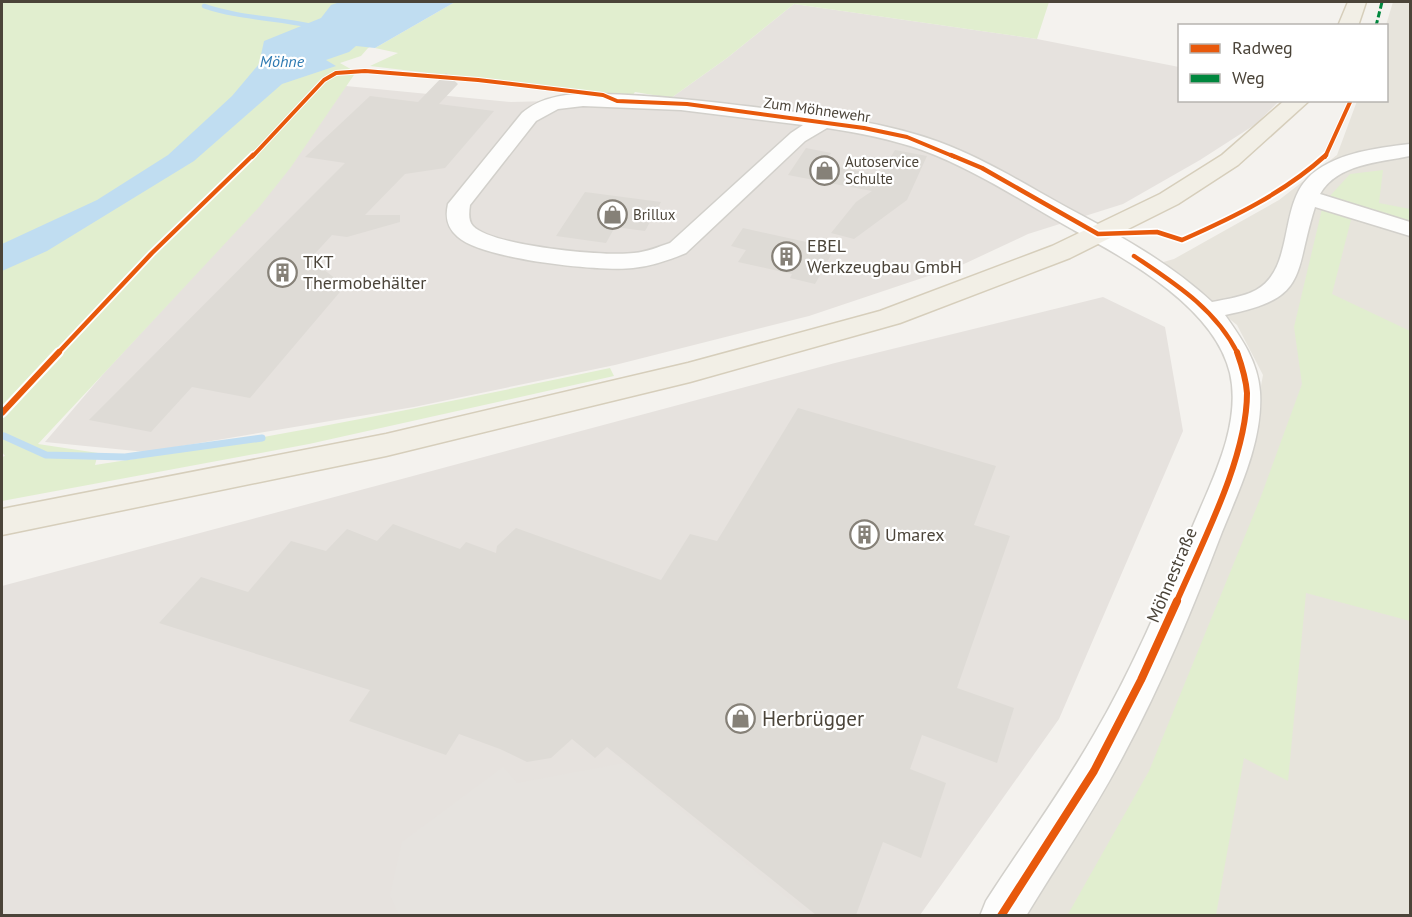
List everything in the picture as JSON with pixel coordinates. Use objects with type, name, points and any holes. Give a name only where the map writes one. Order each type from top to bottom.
[{"type":"main road","points":[[1349,24],[1357,2]]},
{"type":"main road","points":[[2,522],[386,445],[690,372],[901,313],[946,298],[1098,234],[1169,199],[1208,176],[1259,137],[1297,102]]},
{"type":"street","name":"Zum Möhnewehr","points":[[822,122],[798,137],[678,248],[638,261],[602,261],[485,243],[468,236],[459,226],[456,216],[459,204],[537,110],[567,101],[617,101],[687,104],[822,122],[907,137],[982,168],[1098,234]]},
{"type":"street","points":[[1207,311],[1248,302],[1271,291],[1281,281],[1287,268],[1307,197],[1314,184],[1326,173],[1343,165],[1410,150]]},
{"type":"street","points":[[1307,197],[1410,230]]},
{"type":"street","name":"Möhnestraße","points":[[1001,915],[1093,773],[1135,695],[1174,613],[1228,475],[1245,421],[1245,375],[1232,344],[1207,311],[1172,281],[1098,234]]},
{"type":"shaded area","points":[[1393,2],[1410,2],[1410,915],[1018,916],[1253,429],[1263,375],[1237,325],[1160,263],[1174,259],[1279,200],[1337,155],[1357,102],[1388,102],[1386,24]]},
{"type":"shaded area","points":[[794,4],[1037,39],[1178,67],[1178,102],[1278,102],[1256,124],[1200,160],[1123,204],[1028,234],[964,264],[809,316],[615,365],[414,407],[146,452],[45,442],[105,372],[239,227],[346,86],[511,102],[671,98],[727,58]]},
{"type":"shaded area","points":[[1103,297],[1165,327],[1183,431],[1059,719],[920,915],[2,916],[2,586],[835,363]]},
{"type":"shaded area","points":[[624,763],[808,915],[399,915],[390,895],[402,842],[503,767],[517,783]]},
{"type":"green space","points":[[2,2],[449,2],[368,48],[361,56],[340,63],[356,72],[291,167],[260,206],[38,444],[98,453],[95,465],[418,408],[610,368],[614,376],[309,444],[2,501],[2,457],[5,456],[2,452]]},
{"type":"green space","points":[[455,2],[1049,2],[1037,39],[794,4],[727,58],[671,98],[635,92],[631,97],[370,66],[398,53],[375,48]]},
{"type":"green space","points":[[1383,170],[1379,203],[1410,209],[1410,223],[1329,197],[1350,174]]},
{"type":"green space","points":[[1322,209],[1352,216],[1332,294],[1410,331],[1410,621],[1306,593],[1288,781],[1244,758],[1216,915],[1067,916],[1149,771],[1260,499],[1302,384],[1294,327]]},
{"type":"water","name":"Möhne","points":[[340,2],[455,2],[375,48],[356,46],[349,52],[326,60],[336,66],[282,84],[194,161],[47,251],[2,271],[2,244],[97,200],[168,155],[232,96],[259,64],[264,41],[321,18],[331,5]]},
{"type":"building","name":"TKT Thermobehälter","points":[[446,73],[458,84],[439,104],[494,111],[445,168],[405,174],[365,215],[400,215],[400,222],[347,237],[332,235],[310,259],[345,286],[250,398],[192,387],[151,432],[89,420],[345,163],[305,157],[370,96],[418,102]]},
{"type":"building","points":[[806,148],[831,153],[814,180],[788,175]]},
{"type":"building","points":[[895,150],[927,156],[907,200],[854,239],[831,233],[856,202],[872,191],[829,183],[832,166],[880,175]]},
{"type":"building","name":"Brillux","points":[[585,192],[661,202],[645,231],[615,227],[606,243],[556,236]]},
{"type":"building","name":"EBEL Werkzeugbau GmbH","points":[[743,228],[811,243],[836,246],[815,284],[790,278],[792,274],[738,262],[746,250],[731,246]]},
{"type":"building","name":"Herbrügger","points":[[798,408],[996,466],[974,525],[1010,536],[957,688],[1014,708],[997,763],[922,735],[910,769],[946,783],[921,858],[883,842],[856,915],[816,915],[607,747],[595,758],[572,739],[551,758],[527,762],[459,734],[446,755],[349,721],[370,690],[159,623],[201,577],[248,592],[291,541],[326,551],[347,529],[377,541],[393,524],[460,549],[466,542],[496,553],[497,546],[516,528],[661,580],[690,534],[717,541]]},
{"type":"waterway","points":[[204,6],[231,13],[312,26]]},
{"type":"waterway","points":[[4,436],[46,455],[125,457],[262,438]]},
{"type":"marked path","points":[[1376,24],[1382,2]]},
{"type":"cycle path","points":[[2,413],[152,253],[235,175],[324,80],[336,73],[365,71],[478,80],[603,95],[617,101],[687,104],[864,128],[907,137],[982,168],[1098,234],[1157,232],[1182,240],[1230,219],[1270,197],[1326,156],[1350,102]]},
{"type":"cycle path","points":[[1001,916],[1083,789],[1126,711],[1156,650],[1224,489],[1243,429],[1247,390],[1244,372],[1237,352],[1227,335],[1215,319],[1184,291],[1134,256]]},
{"type":"place","name":"Autoservice Schulte","points":[[824,171]]},
{"type":"place","name":"Brillux","points":[[612,215]]},
{"type":"place","name":"EBEL Werkzeugbau GmbH","points":[[786,256]]},
{"type":"place","name":"TKT Thermobehälter","points":[[282,272]]},
{"type":"place","name":"Umarex","points":[[864,535]]},
{"type":"place","name":"Herbrügger","points":[[741,719]]}]
